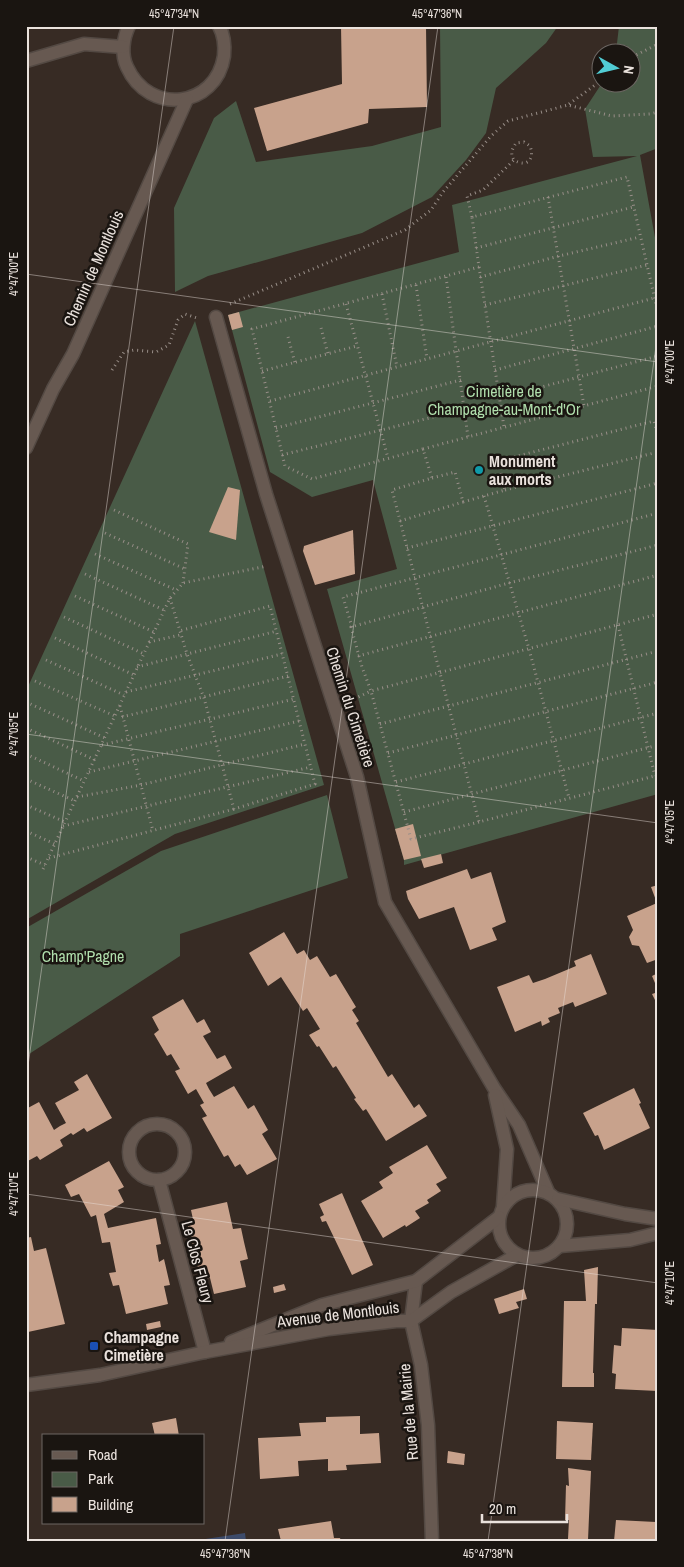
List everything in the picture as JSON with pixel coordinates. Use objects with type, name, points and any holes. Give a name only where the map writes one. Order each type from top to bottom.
[{"type":"street","points":[[129,26],[123,48],[125,63],[131,78],[142,89],[156,97],[171,101],[186,99],[202,92],[215,80],[223,64],[225,48],[219,26]]},
{"type":"street","points":[[26,61],[84,44],[123,48]]},
{"type":"street","name":"Chemin de Montlouis","points":[[26,448],[53,389],[72,354],[186,99]]},
{"type":"street","name":"Chemin du Cimetière","points":[[216,317],[266,494],[357,777],[385,902],[494,1088],[519,1125],[553,1196]]},
{"type":"street","name":"Chemin du Cimetière","points":[[494,1088],[506,1149],[501,1212]]},
{"type":"street","points":[[155,1124],[170,1126],[180,1136],[185,1150],[183,1164],[173,1175],[159,1180],[145,1177],[134,1168],[129,1154],[132,1139],[142,1128],[155,1124]]},
{"type":"street","name":"Le Clos Fleury","points":[[159,1180],[205,1352]]},
{"type":"street","points":[[553,1196],[564,1207],[567,1217],[568,1227],[560,1246],[551,1253],[529,1258],[517,1254],[508,1248],[502,1239],[499,1228],[501,1212],[510,1198],[518,1192],[528,1189],[538,1189],[553,1196],[625,1214],[658,1219]]},
{"type":"street","name":"Avenue de Montlouis","points":[[205,1352],[322,1305],[416,1281],[501,1212]]},
{"type":"street","points":[[560,1246],[630,1240],[658,1233]]},
{"type":"street","name":"Avenue de Montlouis","points":[[26,1385],[100,1375],[329,1328],[396,1321],[411,1322],[451,1292],[517,1254]]},
{"type":"street","name":"Rue de la Mairie","points":[[416,1281],[411,1322],[421,1365],[428,1425],[432,1541]]},
{"type":"path","points":[[642,52],[658,44]]},
{"type":"path","points":[[112,370],[124,352],[134,350],[156,352],[169,345],[178,320],[185,314],[201,320],[216,317],[231,303],[404,230],[431,210],[491,136],[508,121],[568,105],[592,87]]},
{"type":"path","points":[[568,105],[612,116],[658,112]]},
{"type":"path","points":[[524,142],[530,146],[533,153],[531,159],[526,163],[514,160],[512,149],[516,144],[524,142]]},
{"type":"path","points":[[504,428],[472,217],[467,196],[483,190],[514,160]]},
{"type":"path","points":[[472,217],[627,176],[658,314]]},
{"type":"path","points":[[548,197],[584,406]]},
{"type":"path","points":[[476,248],[633,207]]},
{"type":"path","points":[[480,277],[558,256],[640,238]]},
{"type":"path","points":[[485,305],[647,265]]},
{"type":"path","points":[[479,268],[252,329],[285,466],[312,479],[658,386]]},
{"type":"path","points":[[446,276],[468,437]]},
{"type":"path","points":[[416,285],[427,359]]},
{"type":"path","points":[[382,294],[397,367]]},
{"type":"path","points":[[270,402],[456,350],[654,298]]},
{"type":"path","points":[[346,304],[388,458]]},
{"type":"path","points":[[495,370],[658,326]]},
{"type":"path","points":[[320,328],[328,354]]},
{"type":"path","points":[[288,337],[295,363]]},
{"type":"path","points":[[262,371],[357,346]]},
{"type":"path","points":[[500,398],[658,356]]},
{"type":"path","points":[[276,428],[461,380]]},
{"type":"path","points":[[282,455],[465,409]]},
{"type":"path","points":[[505,490],[498,461],[656,421],[658,435]]},
{"type":"path","points":[[424,449],[432,478]]},
{"type":"path","points":[[400,521],[505,490],[658,452]]},
{"type":"path","points":[[463,502],[455,472],[392,490],[478,822]]},
{"type":"path","points":[[407,548],[658,483]]},
{"type":"path","points":[[484,496],[538,682],[569,798]]},
{"type":"path","points":[[114,510],[188,544],[183,583]]},
{"type":"path","points":[[618,625],[656,775],[411,839],[372,691],[358,656],[343,597],[658,513]]},
{"type":"path","points":[[105,533],[185,569]]},
{"type":"path","points":[[352,627],[509,583],[658,545]]},
{"type":"path","points":[[96,554],[176,590]]},
{"type":"path","points":[[43,869],[164,610],[176,590],[183,583],[263,567],[287,560]]},
{"type":"path","points":[[85,574],[164,610]]},
{"type":"path","points":[[358,656],[658,575]]},
{"type":"path","points":[[75,596],[154,632]]},
{"type":"path","points":[[170,598],[187,654],[204,698],[234,809]]},
{"type":"path","points":[[48,858],[234,809],[315,784],[270,606],[150,642]]},
{"type":"path","points":[[334,708],[372,691],[658,614]]},
{"type":"path","points":[[64,618],[144,654]]},
{"type":"path","points":[[137,667],[276,631]]},
{"type":"path","points":[[55,638],[134,675]]},
{"type":"path","points":[[380,724],[658,651]]},
{"type":"path","points":[[46,660],[125,694],[282,654]]},
{"type":"path","points":[[122,717],[288,676]]},
{"type":"path","points":[[35,681],[115,716]]},
{"type":"path","points":[[388,753],[658,682]]},
{"type":"path","points":[[101,745],[294,699]]},
{"type":"path","points":[[26,702],[105,738]]},
{"type":"path","points":[[120,706],[153,830]]},
{"type":"path","points":[[396,782],[658,713]]},
{"type":"path","points":[[89,772],[299,722]]},
{"type":"path","points":[[26,728],[95,760]]},
{"type":"path","points":[[26,779],[76,799],[141,785],[305,744]]},
{"type":"path","points":[[404,812],[658,745]]},
{"type":"path","points":[[26,754],[84,781]]},
{"type":"path","points":[[26,805],[64,824],[147,807],[311,767]]},
{"type":"path","points":[[26,831],[55,844]]},
{"type":"path","points":[[26,857],[45,865]]},
{"type":"green space","points":[[440,26],[558,26],[546,43],[496,88],[486,133],[466,160],[432,197],[362,233],[208,276],[175,292],[174,208],[214,118],[236,101],[256,162],[372,146],[441,127]]},
{"type":"green space","name":"Cimetière de Champagne-au-Mont-d'Or","points":[[619,26],[658,26],[658,148],[640,155],[658,254],[658,794],[404,865],[327,589],[397,569],[373,480],[312,497],[270,472],[228,315],[459,252],[452,205],[637,156],[593,157],[585,109],[596,92],[642,92],[642,42],[617,42]]},
{"type":"green space","points":[[195,321],[324,785],[175,834],[26,920],[26,691]]},
{"type":"green space","name":"Champ'Pagne","points":[[327,795],[348,878],[180,934],[180,956],[26,1056],[26,928],[161,851]]},
{"type":"water","points":[[245,1533],[246,1541],[199,1541],[199,1540]]},
{"type":"building","points":[[341,26],[426,26],[427,107],[369,109],[368,123],[267,151],[254,108],[342,84]]},
{"type":"building","points":[[239,312],[243,327],[232,330],[228,315]]},
{"type":"building","points":[[228,487],[240,490],[236,540],[209,532]]},
{"type":"building","points":[[353,530],[355,574],[315,585],[303,551],[304,546]]},
{"type":"building","points":[[413,824],[421,856],[404,860],[395,829]]},
{"type":"building","points":[[441,854],[443,863],[424,868],[421,859]]},
{"type":"building","points":[[467,869],[471,879],[491,872],[506,922],[492,928],[497,940],[470,950],[454,907],[419,919],[408,899],[406,891]]},
{"type":"building","points":[[658,885],[658,959],[647,963],[639,946],[632,945],[629,937],[633,930],[627,916],[657,903],[651,887]]},
{"type":"building","points":[[284,932],[297,954],[304,950],[310,960],[317,956],[330,977],[336,974],[356,1007],[352,1010],[359,1021],[356,1023],[388,1077],[392,1074],[414,1108],[419,1104],[427,1116],[386,1141],[366,1109],[363,1111],[354,1099],[356,1098],[336,1066],[333,1068],[319,1046],[317,1047],[309,1035],[320,1029],[307,1008],[303,1011],[281,977],[268,986],[249,953]]},
{"type":"building","points":[[591,954],[607,994],[575,1007],[573,1002],[558,1008],[560,1013],[548,1018],[550,1022],[542,1026],[541,1021],[515,1032],[497,987],[529,975],[533,983],[545,979],[576,966],[574,961]]},
{"type":"building","points":[[658,973],[658,990],[652,976]]},
{"type":"building","points":[[658,992],[658,1006],[652,994]]},
{"type":"building","points":[[183,999],[197,1023],[204,1019],[211,1032],[203,1036],[217,1059],[225,1055],[232,1068],[206,1083],[214,1097],[234,1086],[248,1109],[254,1105],[268,1130],[262,1134],[277,1159],[247,1175],[240,1164],[235,1167],[228,1155],[224,1157],[202,1118],[207,1116],[200,1105],[204,1103],[196,1089],[188,1094],[175,1071],[180,1069],[171,1054],[167,1056],[154,1034],[159,1030],[152,1017]]},
{"type":"building","points":[[87,1074],[112,1118],[87,1132],[84,1128],[73,1135],[71,1133],[60,1140],[63,1146],[40,1160],[37,1156],[26,1162],[26,1118],[29,1117],[26,1109],[39,1102],[54,1130],[66,1123],[55,1103],[79,1090],[74,1082]]},
{"type":"building","points":[[634,1088],[650,1128],[604,1150],[598,1135],[595,1136],[583,1113]]},
{"type":"building","points":[[427,1145],[447,1178],[436,1184],[441,1191],[427,1200],[429,1203],[415,1211],[420,1218],[383,1238],[361,1201],[383,1188],[379,1182],[393,1173],[389,1167]]},
{"type":"building","points":[[109,1161],[124,1187],[118,1190],[124,1202],[104,1214],[108,1228],[156,1218],[161,1244],[156,1245],[159,1262],[164,1259],[170,1285],[164,1286],[168,1304],[126,1314],[119,1285],[113,1286],[109,1273],[116,1272],[110,1242],[102,1243],[96,1215],[91,1217],[79,1194],[71,1197],[65,1185]]},
{"type":"building","points":[[342,1193],[373,1265],[352,1275],[326,1221],[322,1222],[320,1217],[324,1215],[319,1204]]},
{"type":"building","points":[[227,1202],[233,1229],[241,1228],[248,1259],[240,1261],[246,1287],[214,1294],[210,1278],[201,1280],[188,1226],[194,1224],[191,1210]]},
{"type":"building","points":[[31,1237],[34,1251],[46,1248],[65,1324],[28,1332],[26,1324],[26,1238]]},
{"type":"building","points":[[598,1267],[597,1304],[595,1304],[594,1387],[562,1387],[564,1301],[586,1301],[584,1270]]},
{"type":"building","points":[[284,1284],[286,1290],[274,1293],[273,1287]]},
{"type":"building","points":[[524,1289],[527,1299],[516,1302],[519,1308],[499,1314],[494,1299]]},
{"type":"building","points":[[160,1321],[161,1327],[147,1330],[146,1324]]},
{"type":"building","points":[[622,1328],[658,1330],[658,1391],[615,1389],[616,1374],[612,1373],[614,1345],[621,1346]]},
{"type":"building","points":[[360,1416],[360,1434],[379,1433],[381,1463],[346,1465],[347,1470],[328,1471],[328,1459],[298,1461],[299,1476],[260,1479],[258,1438],[301,1436],[299,1423],[326,1422],[326,1417]]},
{"type":"building","points":[[176,1418],[179,1434],[155,1434],[152,1423]]},
{"type":"building","points":[[557,1421],[593,1423],[591,1460],[556,1459]]},
{"type":"building","points":[[448,1451],[465,1454],[464,1465],[447,1463]]},
{"type":"building","points":[[568,1468],[591,1471],[588,1540],[568,1539],[569,1520],[565,1520],[566,1485],[569,1486]]},
{"type":"building","points":[[616,1520],[656,1522],[655,1541],[614,1541]]},
{"type":"building","points":[[331,1521],[334,1538],[340,1538],[341,1541],[281,1541],[278,1529]]},
{"type":"place","name":"Monument aux morts","points":[[479,470]]},
{"type":"place","name":"Champagne Cimetière","points":[[94,1346]]}]
